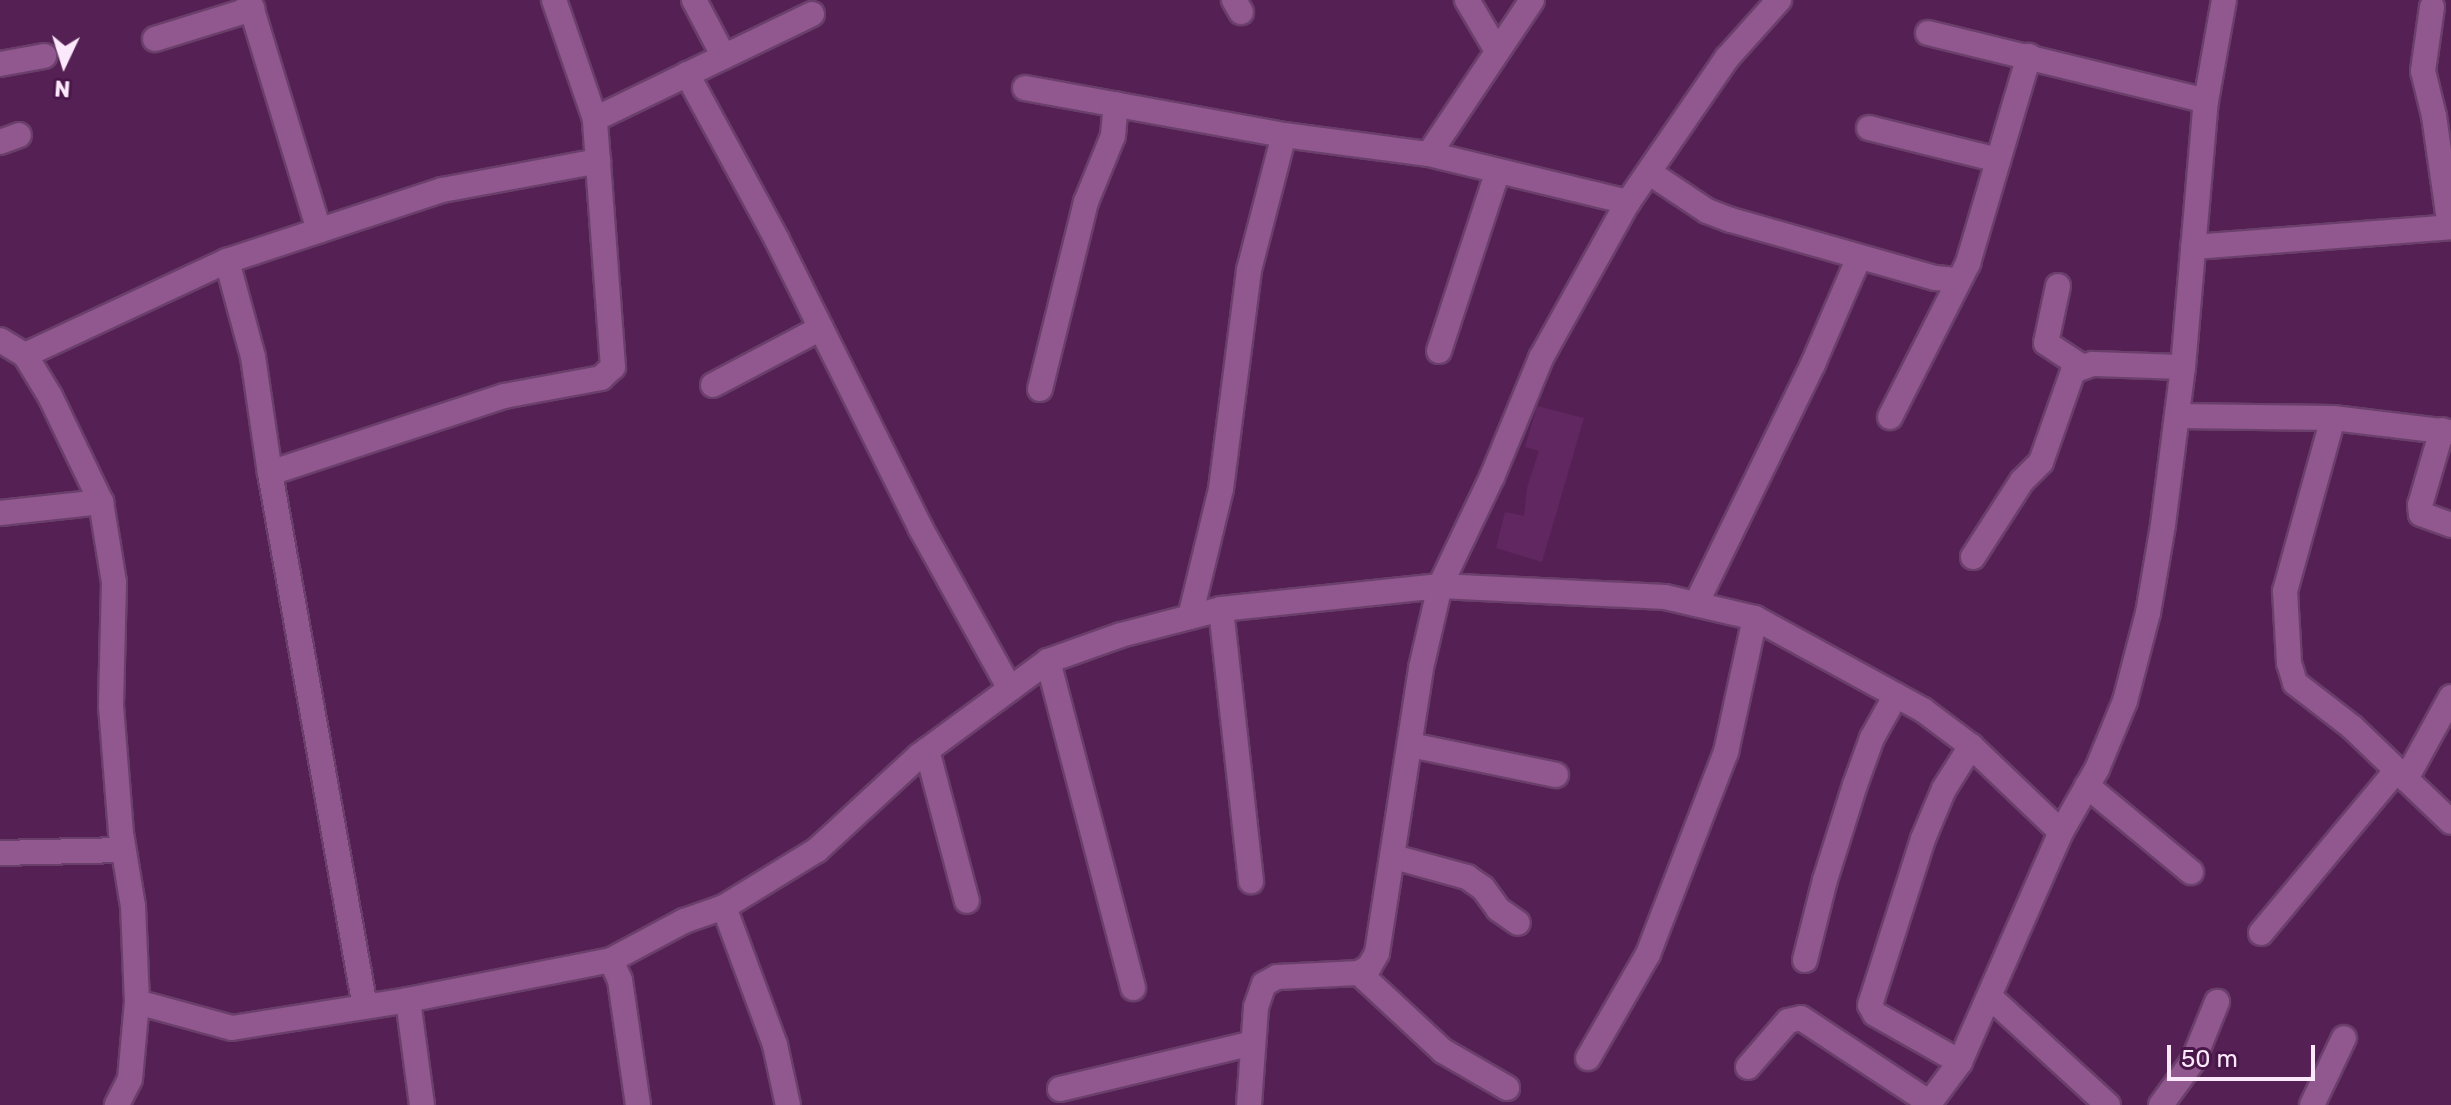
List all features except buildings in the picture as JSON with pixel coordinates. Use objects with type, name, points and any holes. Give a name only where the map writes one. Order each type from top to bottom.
[{"type":"street","points":[[270,473],[504,396],[601,378],[609,373],[615,362],[595,119],[554,0]]},
{"type":"street","points":[[694,0],[724,57]]},
{"type":"street","points":[[1467,0],[1496,49]]},
{"type":"street","points":[[1429,154],[1496,49],[1532,0]]},
{"type":"street","points":[[1249,1105],[1259,992],[1264,984],[1277,977],[1359,973],[1369,967],[1377,953],[1421,668],[1440,586],[1492,477],[1541,358],[1628,202],[1727,58],[1779,0]]},
{"type":"street","points":[[1748,1067],[1788,1021],[1801,1018],[1929,1104],[1960,1062],[2061,832],[2087,786],[2125,701],[2148,613],[2178,416],[2206,101],[2224,0]]},
{"type":"street","points":[[155,39],[250,4],[319,231]]},
{"type":"street","points":[[2193,247],[2451,227],[2434,116],[2423,71],[2432,7]]},
{"type":"street","points":[[595,119],[812,14]]},
{"type":"street","points":[[1928,33],[2206,101]]},
{"type":"street","points":[[0,64],[44,56]]},
{"type":"street","points":[[1890,417],[1968,263],[2029,56]]},
{"type":"street","points":[[687,74],[821,328],[921,529],[1010,689]]},
{"type":"street","points":[[1025,88],[1284,135],[1429,154],[1628,202]]},
{"type":"street","points":[[1040,389],[1086,202],[1113,136],[1116,104]]},
{"type":"street","points":[[1869,128],[1998,160]]},
{"type":"street","points":[[1190,617],[1221,489],[1249,270],[1284,135]]},
{"type":"street","points":[[25,355],[227,261],[442,190],[598,161]]},
{"type":"street","points":[[1439,351],[1498,171]]},
{"type":"street","points":[[1650,173],[1707,211],[1859,257],[1946,281],[1957,280]]},
{"type":"street","points":[[1696,604],[1813,364],[1859,257]]},
{"type":"street","points":[[227,261],[253,357],[270,473],[365,1007]]},
{"type":"street","points":[[2058,286],[2046,343],[2081,366]]},
{"type":"street","points":[[713,385],[821,328]]},
{"type":"street","points":[[0,340],[25,355],[50,396],[101,502],[114,582],[111,706],[123,850],[133,906],[137,1002],[130,1079],[117,1105]]},
{"type":"street","points":[[1973,557],[2022,481],[2041,462],[2073,371],[2081,366],[2119,363],[2183,367]]},
{"type":"street","points":[[2178,416],[2333,418],[2447,431],[2420,505],[2421,514],[2451,525]]},
{"type":"street","points":[[2333,418],[2285,591],[2289,663],[2295,683],[2352,727],[2451,822]]},
{"type":"street","points":[[0,513],[101,502]]},
{"type":"street","points":[[137,1002],[232,1028],[408,1000],[611,960],[684,921],[724,907],[817,850],[927,750],[1048,661],[1121,635],[1221,609],[1440,586],[1665,597],[1755,618],[1923,710],[1971,746],[2061,832]]},
{"type":"street","points":[[1221,609],[1251,881]]},
{"type":"street","points":[[1588,1058],[1648,954],[1726,752],[1755,618]]},
{"type":"street","points":[[1048,661],[1133,988]]},
{"type":"street","points":[[1805,960],[1825,880],[1855,785],[1872,738],[1896,695]]},
{"type":"street","points":[[2261,933],[2401,774],[2451,697]]},
{"type":"street","points":[[1410,745],[1556,775]]},
{"type":"street","points":[[1960,1062],[1875,1014],[1870,1005],[1923,839],[1944,789],[1971,746]]},
{"type":"street","points":[[927,750],[967,901]]},
{"type":"street","points":[[2087,786],[2191,872]]},
{"type":"street","points":[[0,853],[123,850]]},
{"type":"street","points":[[1394,857],[1467,877],[1483,888],[1498,909],[1518,923]]},
{"type":"street","points":[[724,907],[775,1045],[788,1105]]},
{"type":"street","points":[[611,960],[620,980],[638,1105]]},
{"type":"street","points":[[1359,973],[1443,1051],[1507,1088]]},
{"type":"street","points":[[1990,997],[2108,1105]]},
{"type":"street","points":[[408,1000],[422,1105]]},
{"type":"street","points":[[2161,1105],[2193,1061],[2217,1002]]},
{"type":"street","points":[[2312,1105],[2344,1038]]},
{"type":"street","points":[[1060,1089],[1253,1043]]},
{"type":"shaded area","points":[[1537,406],[1584,418],[1542,562],[1496,548],[1505,512],[1524,516],[1527,488],[1539,451],[1525,447]]}]
